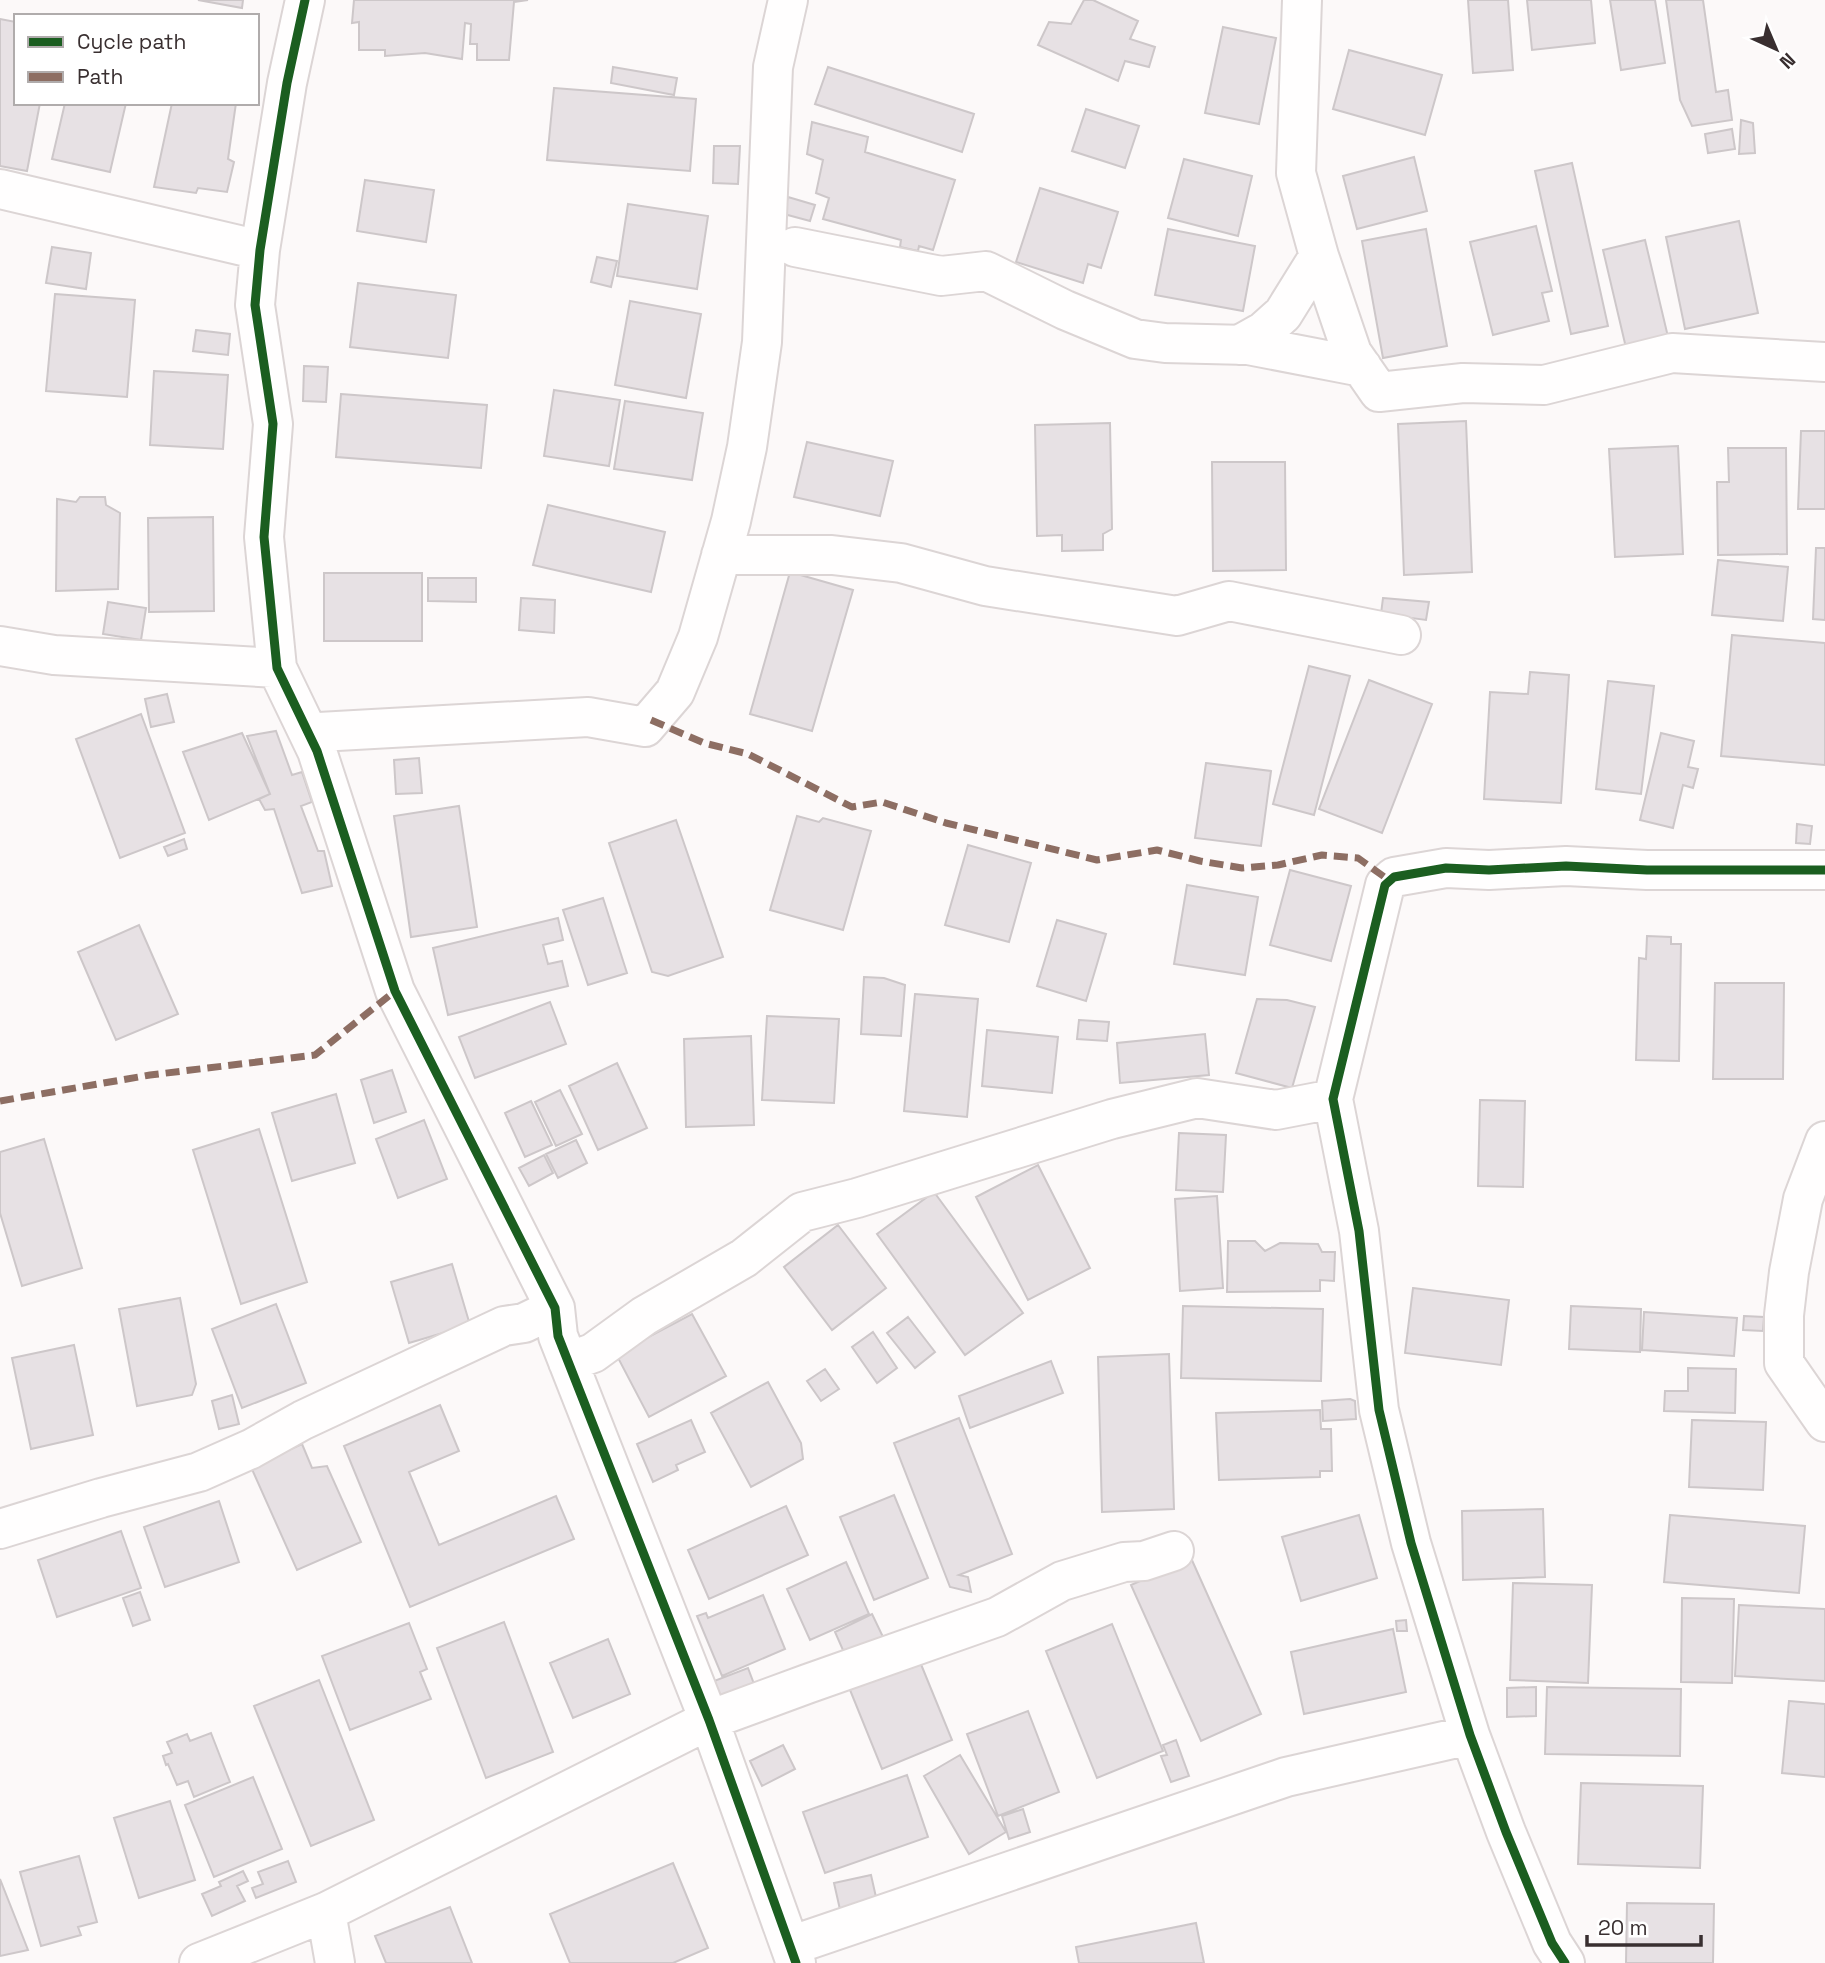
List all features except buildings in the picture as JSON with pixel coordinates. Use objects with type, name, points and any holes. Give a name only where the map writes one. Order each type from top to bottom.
[{"type":"street","points":[[305,0],[287,83],[260,250],[255,305],[273,425],[264,537],[277,668],[317,751],[395,991],[555,1308],[558,1336],[709,1720],[793,1954],[1286,1777],[1470,1735]]},
{"type":"street","points":[[319,732],[588,717],[645,727],[675,692],[698,637],[747,447],[762,342],[773,67],[789,0]]},
{"type":"street","points":[[1302,0],[1296,173],[1319,256],[1352,353],[1379,392],[1463,383],[1544,385],[1672,353],[1825,362]]},
{"type":"street","points":[[0,189],[260,250]]},
{"type":"street","points":[[795,247],[942,276],[986,271],[1065,310],[1135,339],[1248,345],[1362,367]]},
{"type":"street","points":[[1239,345],[1264,331],[1283,314],[1319,256]]},
{"type":"street","points":[[721,555],[832,555],[901,563],[985,586],[1177,616],[1229,601],[1401,635]]},
{"type":"street","points":[[0,646],[54,655],[277,668]]},
{"type":"street","points":[[1565,1963],[1552,1943],[1470,1735],[1411,1543],[1379,1410],[1359,1231],[1333,1099],[1385,886],[1394,877],[1447,868],[1489,870],[1566,866],[1647,870],[1825,870]]},
{"type":"street","points":[[568,1362],[593,1353],[644,1316],[744,1258],[802,1212],[857,1198],[1112,1119],[1197,1098],[1276,1110],[1333,1099]]},
{"type":"street","points":[[1825,1141],[1803,1199],[1789,1272],[1784,1314],[1784,1363],[1825,1422]]},
{"type":"street","points":[[0,1529],[101,1498],[200,1472],[504,1325],[524,1323],[555,1308]]},
{"type":"street","points":[[199,1963],[326,1912],[709,1720],[997,1617],[1062,1581],[1124,1562],[1144,1561],[1174,1550]]},
{"type":"street","points":[[326,1912],[335,1963]]},
{"type":"marked path","points":[[651,720],[704,743],[748,754],[852,807],[882,802],[946,823],[1097,860],[1157,850],[1242,868],[1278,865],[1322,855],[1358,858],[1390,881]]},
{"type":"marked path","points":[[0,1101],[150,1075],[315,1055],[395,991]]},
{"type":"cycle path","points":[[305,0],[287,83],[260,250],[255,305],[273,424],[264,537],[277,668],[317,751],[395,991],[555,1308],[558,1336],[709,1720],[796,1963]]},
{"type":"cycle path","points":[[1565,1963],[1552,1943],[1470,1735],[1411,1543],[1379,1410],[1359,1231],[1333,1099],[1385,885],[1394,877],[1446,868],[1489,870],[1566,866],[1647,870],[1825,870]]}]
